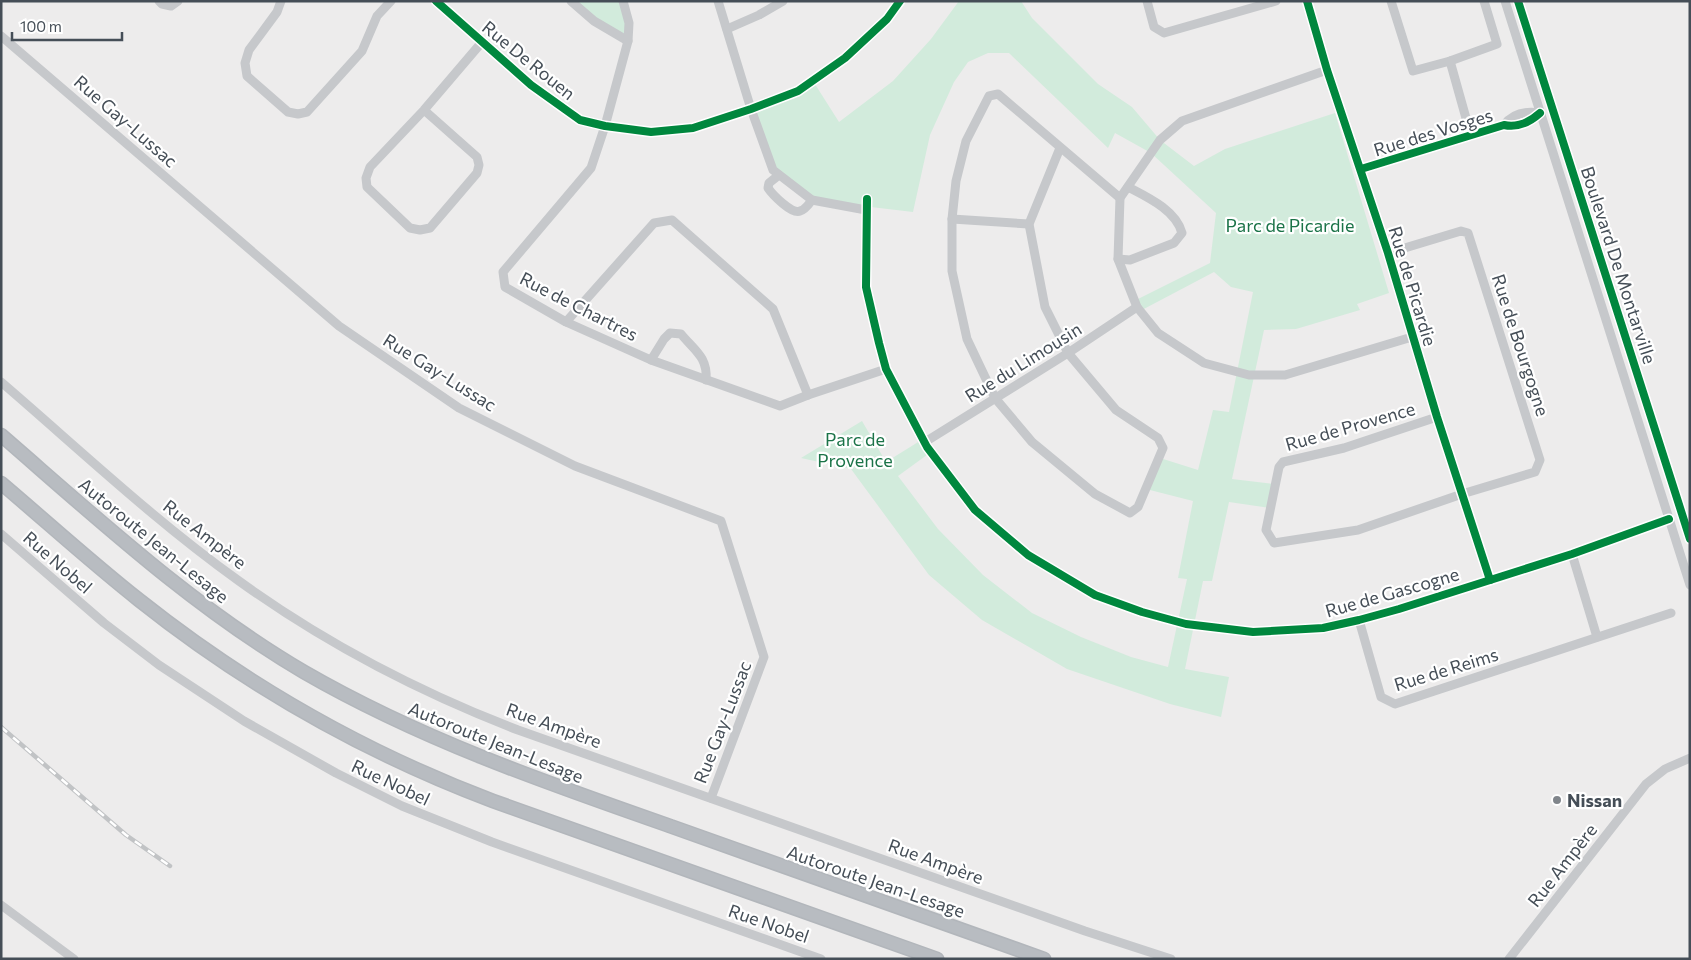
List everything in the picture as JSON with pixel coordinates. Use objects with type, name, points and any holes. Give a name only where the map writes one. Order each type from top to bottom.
[{"type":"highway","name":"Autoroute Jean-Lesage","points":[[1,435],[139,554],[207,607],[287,662],[391,719],[444,743],[512,770],[1044,959]]},
{"type":"highway","points":[[1,482],[110,576],[182,632],[262,687],[363,744],[430,776],[514,809],[937,959]]},
{"type":"street","points":[[159,1],[162,4],[171,6],[178,1]]},
{"type":"street","points":[[281,1],[277,12],[249,50],[245,63],[247,76],[288,112],[298,114],[307,112],[362,51],[377,16],[391,1]]},
{"type":"street","name":"Rue De Rouen","points":[[436,1],[531,85],[580,120],[605,126],[651,132],[692,128],[751,109],[798,91],[845,58],[888,19],[900,1]]},
{"type":"street","points":[[571,1],[594,21],[628,42]]},
{"type":"street","name":"Rue de Chartres","points":[[623,1],[630,23],[628,42],[605,126],[591,168],[504,272],[506,287],[566,322],[651,360],[780,406],[886,369]]},
{"type":"street","points":[[718,1],[751,109],[773,170],[812,200],[866,210]]},
{"type":"street","points":[[727,29],[759,16],[784,1]]},
{"type":"street","points":[[1146,1],[1154,27],[1164,34],[1276,1]]},
{"type":"street","name":"Rue de Picardie","points":[[1307,1],[1327,70],[1388,253],[1412,337],[1490,580]]},
{"type":"street","points":[[1391,1],[1413,71],[1497,44],[1484,1]]},
{"type":"street","name":"Boulevard De Montarville","points":[[1505,1],[1690,585]]},
{"type":"street","name":"Rue Gay-Lussac","points":[[1,36],[339,326],[459,408],[575,466],[721,521],[764,657],[711,798]]},
{"type":"street","points":[[424,110],[477,157],[479,165],[477,173],[430,228],[420,230],[410,228],[367,187],[366,178],[370,167],[424,110],[482,42]]},
{"type":"street","name":"Rue des Vosges","points":[[1450,60],[1471,136]]},
{"type":"street","points":[[1327,70],[1182,121],[1158,143],[1120,198],[1118,259],[1137,307],[1158,333],[1204,363],[1254,376],[1285,375],[1412,337]]},
{"type":"street","points":[[1060,148],[1029,224],[1044,307],[1068,353],[1116,410],[1158,438],[1163,448],[1138,507],[1130,513],[1095,494],[1032,442],[995,398],[967,339],[952,271],[952,219],[956,181],[966,141],[989,96],[998,94],[1120,198]]},
{"type":"street","name":"Rue des Vosges","points":[[1361,169],[1504,125],[1512,127],[1532,121],[1540,113]]},
{"type":"street","points":[[779,175],[769,183],[768,188],[773,195],[792,210],[796,212],[802,211],[812,200]]},
{"type":"street","points":[[1118,259],[1130,260],[1174,243],[1182,233],[1180,226],[1171,215],[1150,199],[1128,187]]},
{"type":"street","name":"Rue de Gascogne","points":[[867,199],[866,287],[886,369],[925,442],[975,510],[1028,555],[1095,595],[1142,612],[1186,624],[1253,632],[1323,628],[1359,620],[1572,554],[1669,518]]},
{"type":"street","points":[[952,219],[1029,224]]},
{"type":"street","points":[[566,322],[654,223],[672,220],[773,309],[808,395]]},
{"type":"street","name":"Rue de Bourgogne","points":[[1388,253],[1461,231],[1468,234],[1540,460],[1535,472],[1462,494]]},
{"type":"street","name":"Rue du Limousin","points":[[925,442],[1068,353],[1137,307]]},
{"type":"street","name":"Rue de Chartres","points":[[651,360],[670,333],[681,334],[702,358],[707,368],[706,380]]},
{"type":"street","name":"Rue Ampère","points":[[1,382],[206,557],[276,606],[332,641],[413,684],[493,720],[1085,931],[1171,959]]},
{"type":"street","name":"Rue de Provence","points":[[1437,417],[1344,448],[1283,462],[1278,468],[1266,530],[1274,543],[1358,530],[1462,494]]},
{"type":"street","name":"Rue Nobel","points":[[1,534],[104,623],[159,665],[244,721],[342,777],[417,812],[492,842],[821,959]]},
{"type":"street","points":[[1572,554],[1598,637]]},
{"type":"street","name":"Rue de Reims","points":[[1359,620],[1382,697],[1395,704],[1671,612]]},
{"type":"street","name":"Rue Ampère","points":[[1508,959],[1649,781],[1665,769],[1690,758]]},
{"type":"street","points":[[1,905],[74,959]]},
{"type":"green space","points":[[571,1],[623,1],[628,41]]},
{"type":"green space","name":"Parc de Picardie","points":[[959,1],[1021,1],[1032,18],[1098,84],[1132,107],[1160,140],[1194,166],[1225,149],[1335,113],[1389,293],[1357,304],[1360,310],[1296,329],[1264,330],[1232,479],[1275,484],[1270,508],[1229,502],[1212,581],[1203,581],[1185,669],[1229,677],[1221,717],[1170,704],[1067,669],[982,620],[929,575],[851,469],[801,458],[862,421],[886,462],[923,439],[931,452],[898,476],[938,529],[983,575],[1032,613],[1081,637],[1131,657],[1168,667],[1187,579],[1178,578],[1193,501],[1146,489],[1160,458],[1198,470],[1213,410],[1229,412],[1253,292],[1231,287],[1214,272],[1140,311],[1134,301],[1210,263],[1216,213],[1151,153],[1115,133],[1108,148],[1009,53],[988,53],[968,62],[954,82],[930,135],[913,212],[812,200],[773,170],[751,109],[813,81],[839,122],[893,81],[931,39]]},
{"type":"railway","points":[[1,727],[126,835],[170,866]]},
{"type":"cycle path","points":[[436,1],[531,85],[580,120],[605,126],[651,132],[693,128],[798,91],[845,58],[887,19],[900,1]]},
{"type":"cycle path","points":[[1307,1],[1327,70],[1388,253],[1437,417],[1490,580]]},
{"type":"cycle path","points":[[1518,1],[1690,539]]},
{"type":"cycle path","points":[[1361,169],[1504,125],[1524,124],[1540,113]]},
{"type":"cycle path","points":[[867,199],[866,287],[879,343],[886,369],[927,447],[975,510],[1028,555],[1095,595],[1142,612],[1186,624],[1253,632],[1323,628],[1399,609],[1572,554],[1669,519]]},
{"type":"place","name":"Nissan","points":[[1557,800]]},
{"type":"park label","name":"Parc de Provence","points":[[855,449]]}]
